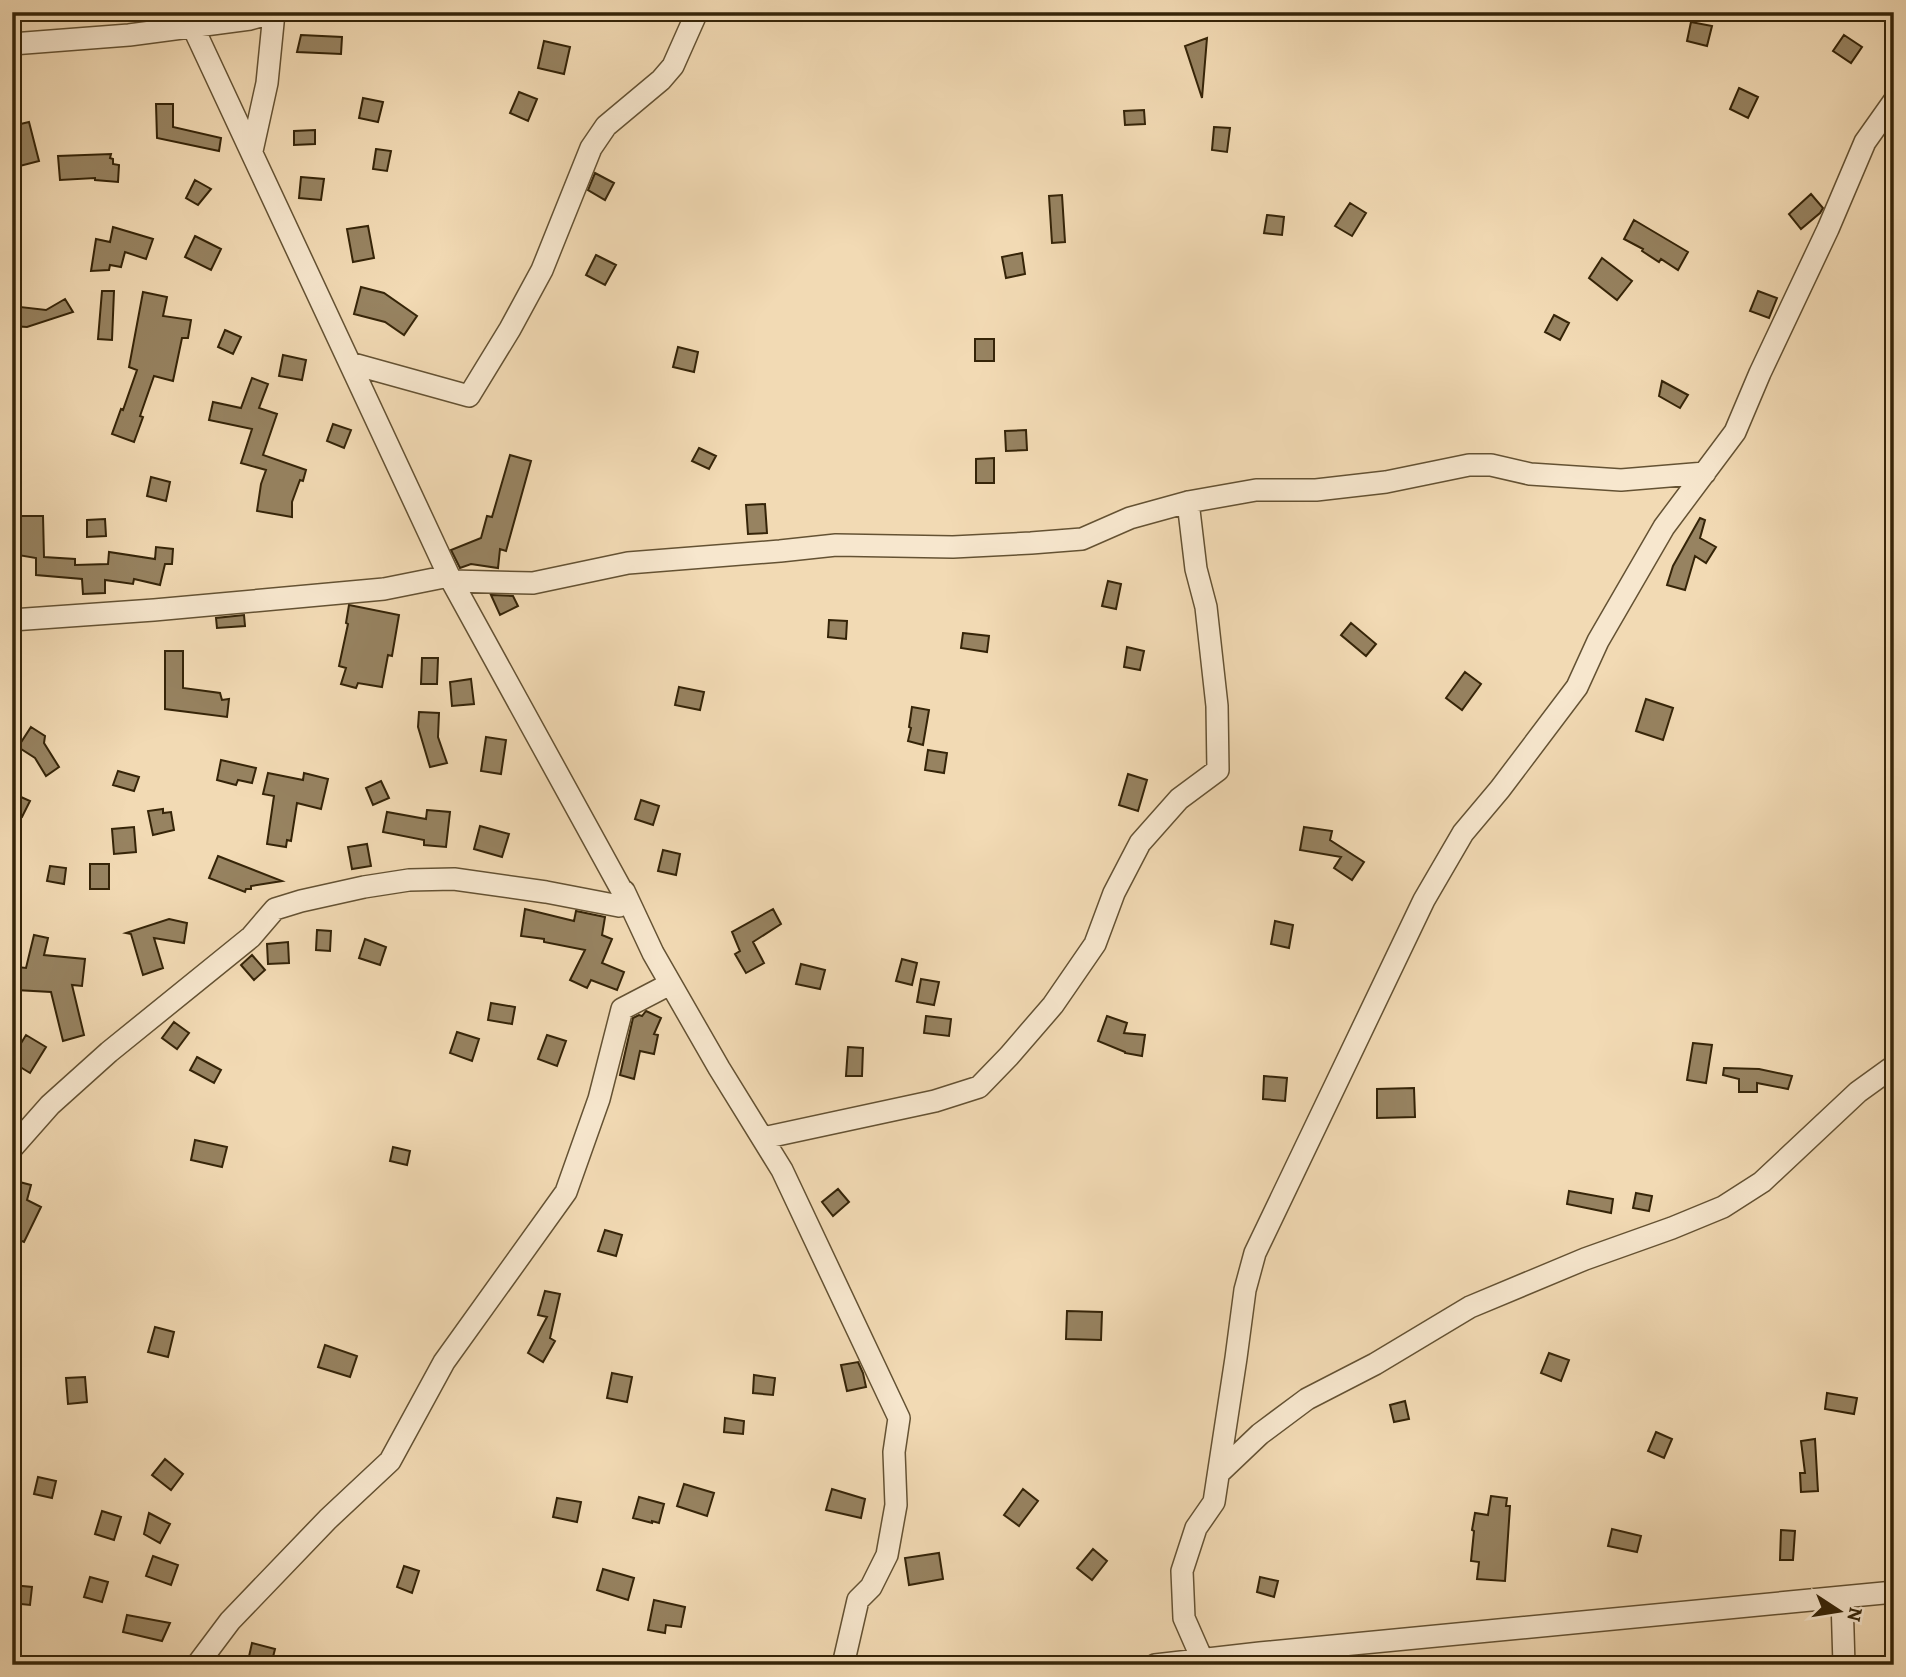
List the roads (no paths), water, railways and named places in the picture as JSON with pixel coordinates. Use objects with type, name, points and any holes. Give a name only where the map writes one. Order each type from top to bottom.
[{"type":"street","points":[[350,363],[469,396],[542,270],[591,148],[606,126],[661,80],[673,66],[697,12]]},
{"type":"street","points":[[12,44],[129,35],[190,19],[250,19],[274,13],[267,82],[252,151]]},
{"type":"street","points":[[190,19],[451,578],[624,891],[670,984],[782,1170],[899,1418],[894,1452],[896,1505],[887,1555],[872,1587],[858,1600],[843,1665]]},
{"type":"street","points":[[1202,1659],[1184,1618],[1182,1571],[1196,1528],[1214,1502],[1245,1290],[1255,1253],[1424,900],[1464,833],[1577,687],[1598,641],[1664,527],[1735,432],[1865,142],[1894,101]]},
{"type":"street","points":[[12,620],[384,589],[451,578],[533,583],[628,563],[836,545],[953,547],[1082,539],[1130,518],[1188,502],[1256,490],[1316,490],[1386,482],[1469,465],[1491,466],[1530,474],[1621,480],[1705,473]]},
{"type":"street","points":[[763,1138],[934,1101],[979,1087],[1054,1005],[1095,944],[1114,893],[1140,843],[1179,799],[1218,770],[1217,706],[1206,607],[1196,569],[1188,502]]},
{"type":"street","points":[[12,1148],[50,1105],[89,1069],[251,937],[275,909],[313,898],[409,880],[454,879],[546,891],[619,906],[624,903],[624,891]]},
{"type":"street","points":[[197,1665],[230,1621],[328,1519],[390,1461],[444,1362],[566,1192],[599,1100],[622,1009],[670,984]]},
{"type":"street","points":[[1219,1473],[1260,1434],[1307,1399],[1375,1364],[1470,1307],[1585,1259],[1723,1207],[1762,1182],[1858,1092],[1894,1066]]},
{"type":"street","points":[[1155,1665],[1202,1659],[1262,1659],[1894,1592]]},
{"type":"street","points":[[1842,1599],[1844,1665]]}]
